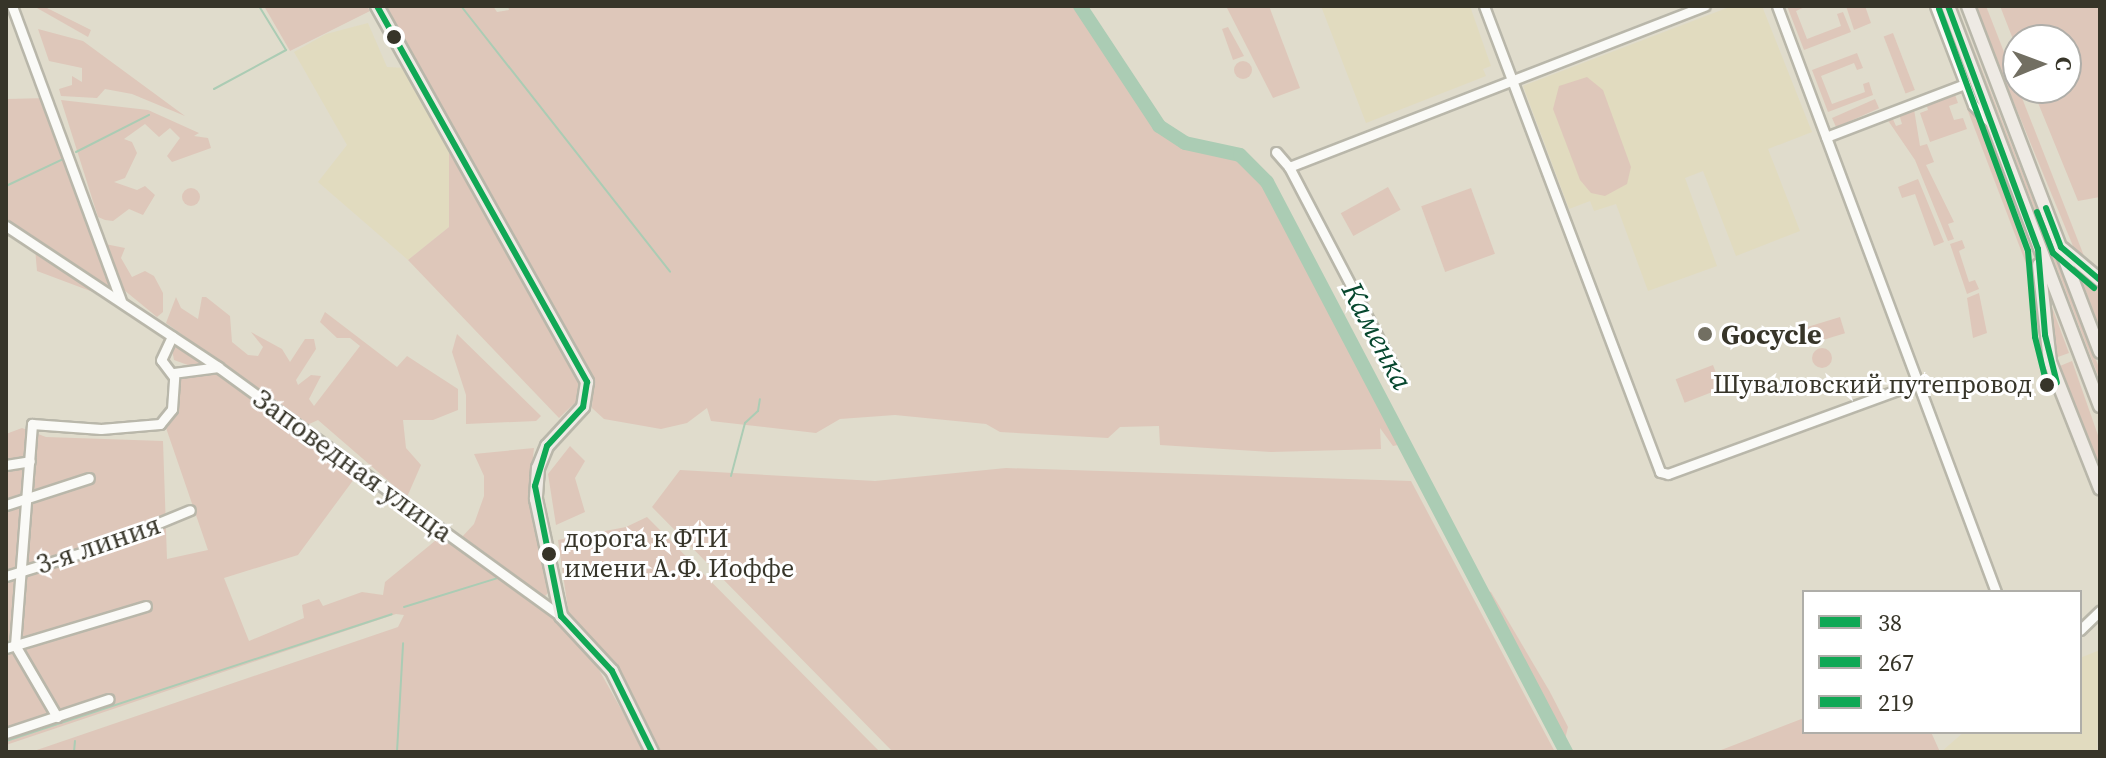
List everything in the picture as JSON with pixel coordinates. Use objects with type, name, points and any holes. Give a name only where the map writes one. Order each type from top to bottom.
[{"type":"main road","points":[[377,6],[587,382],[583,407],[547,446],[535,486],[561,616]]},
{"type":"main road","points":[[1948,6],[2100,406]]},
{"type":"main road","points":[[1968,6],[2099,349]]},
{"type":"main road","points":[[2061,247],[2100,280]]},
{"type":"main road","points":[[2038,249],[2050,362],[2100,488]]},
{"type":"main road","points":[[2099,349],[2100,330]]},
{"type":"main road","name":"Заповедная улица","points":[[561,616],[612,671],[652,752]]},
{"type":"street","points":[[12,6],[121,301]]},
{"type":"street","points":[[1484,6],[1660,472],[1668,474],[1919,382]]},
{"type":"street","points":[[1289,167],[1705,6]]},
{"type":"street","points":[[1777,6],[1995,590]]},
{"type":"street","points":[[1935,6],[1973,105],[1993,126]]},
{"type":"street","points":[[1826,137],[1965,84]]},
{"type":"street","points":[[1276,152],[1289,167],[1396,372]]},
{"type":"street","name":"Заповедная улица","points":[[6,226],[218,367],[561,616]]},
{"type":"street","points":[[57,717],[10,647],[21,571],[32,424],[101,429],[160,424],[172,409],[173,373],[161,360],[172,336]]},
{"type":"street","points":[[173,373],[218,367]]},
{"type":"street","points":[[6,465],[30,461]]},
{"type":"street","points":[[6,505],[89,478]]},
{"type":"street","name":"3-я линия","points":[[6,576],[100,547],[190,510]]},
{"type":"street","points":[[10,647],[146,606]]},
{"type":"street","points":[[2082,628],[2100,611]]},
{"type":"street","points":[[6,733],[109,699]]},
{"type":"shaded area","points":[[43,6],[91,30],[88,37],[37,8]]},
{"type":"shaded area","points":[[264,6],[367,6],[370,11],[290,51]]},
{"type":"shaded area","points":[[385,6],[493,6],[497,12],[509,10],[508,6],[1077,6],[1157,130],[1228,156],[1240,155],[1267,182],[1403,444],[1393,446],[1380,428],[1381,449],[1271,452],[1160,445],[1159,426],[1120,427],[1108,438],[1000,432],[986,424],[895,415],[840,419],[816,433],[711,421],[707,408],[687,423],[661,429],[604,419],[592,408],[593,383]]},
{"type":"shaded area","points":[[1226,6],[1269,6],[1300,88],[1273,98]]},
{"type":"shaded area","points":[[1321,6],[1470,6],[1491,66],[1483,69],[1486,76],[1366,123]]},
{"type":"shaded area","points":[[1732,6],[1762,6],[1812,132],[1768,149],[1800,231],[1736,256],[1703,171],[1685,178],[1717,266],[1648,291],[1616,204],[1594,211],[1590,201],[1569,209],[1523,86]]},
{"type":"shaded area","points":[[1787,6],[1807,6],[1796,11],[1807,39],[1841,26],[1837,14],[1843,12],[1851,32],[1804,50]]},
{"type":"shaded area","points":[[1846,6],[1865,6],[1871,23],[1854,30]]},
{"type":"shaded area","points":[[1957,6],[2100,370],[2100,381]]},
{"type":"shaded area","points":[[1974,6],[1986,6],[2002,47],[2002,74]]},
{"type":"shaded area","points":[[2000,6],[2100,6],[2100,197],[2078,201],[2039,104],[2082,104],[2082,24],[2007,24]]},
{"type":"shaded area","points":[[368,23],[387,67],[406,68],[449,146],[449,227],[408,260],[318,182],[347,145],[294,52],[326,34]]},
{"type":"shaded area","points":[[1228,27],[1244,56],[1233,60],[1222,29]]},
{"type":"shaded area","points":[[38,29],[83,41],[185,116],[132,94],[105,89],[97,98],[61,96],[59,89],[72,85],[72,76],[82,82],[82,68],[49,61]]},
{"type":"shaded area","points":[[1893,33],[1915,90],[1906,94],[1884,37]]},
{"type":"shaded area","points":[[1857,53],[1863,68],[1857,70],[1854,63],[1821,76],[1832,104],[1865,92],[1863,84],[1869,82],[1873,95],[1828,112],[1812,70]]},
{"type":"shaded area","points":[[1243,61],[1252,70],[1243,79],[1234,70]]},
{"type":"shaded area","points":[[1587,77],[1603,90],[1631,167],[1627,184],[1605,196],[1591,193],[1580,180],[1553,109],[1559,86]]},
{"type":"shaded area","points":[[1954,92],[1958,103],[1949,106],[1954,120],[1963,118],[1967,129],[1930,142],[1920,113],[1928,110],[1926,103]]},
{"type":"shaded area","points":[[48,98],[100,243],[125,248],[121,258],[132,277],[145,271],[154,276],[163,293],[163,312],[157,317],[124,290],[101,295],[37,271],[35,248],[18,234],[6,237],[6,99]]},
{"type":"shaded area","points":[[1875,99],[1879,108],[1836,127],[1832,118]]},
{"type":"shaded area","points":[[61,100],[148,110],[199,133],[194,136],[208,138],[211,148],[172,162],[167,156],[180,138],[170,128],[159,137],[145,124],[124,139],[132,142],[137,153],[125,178],[114,182],[137,190],[145,186],[155,195],[143,215],[129,209],[113,221],[105,220],[98,217]]},
{"type":"shaded area","points":[[2014,104],[2024,104],[2086,261],[2075,251]]},
{"type":"shaded area","points":[[1966,106],[1987,130],[2035,287]]},
{"type":"shaded area","points":[[1914,109],[1920,146],[1927,144],[1934,162],[1926,165],[1954,222],[1948,224],[1954,239],[1948,241],[1915,160],[1887,119],[1892,117],[1896,126],[1902,124],[1899,114]]},
{"type":"shaded area","points":[[449,146],[582,383],[583,395],[559,418],[408,260],[449,227]]},
{"type":"shaded area","points":[[1918,179],[1944,242],[1934,246],[1915,194],[1902,198],[1898,187]]},
{"type":"shaded area","points":[[1388,187],[1401,210],[1353,236],[1341,213]]},
{"type":"shaded area","points":[[191,188],[200,197],[191,206],[182,197]]},
{"type":"shaded area","points":[[1471,188],[1495,254],[1445,272],[1421,206]]},
{"type":"shaded area","points":[[1962,240],[1965,248],[1959,251],[1969,282],[1975,280],[1979,289],[1967,294],[1950,244]]},
{"type":"shaded area","points":[[2080,272],[2100,286],[2098,324],[2080,275]]},
{"type":"shaded area","points":[[2046,291],[2069,353],[2055,358]]},
{"type":"shaded area","points":[[1979,293],[1987,333],[1973,338],[1967,298]]},
{"type":"shaded area","points":[[176,297],[181,308],[198,319],[202,297],[230,316],[232,342],[248,355],[258,356],[263,347],[251,332],[282,349],[290,362],[305,339],[314,339],[316,349],[296,380],[298,385],[311,375],[321,376],[309,399],[314,406],[360,346],[350,338],[337,338],[320,322],[325,312],[397,367],[407,356],[458,389],[458,410],[433,420],[403,420],[406,448],[421,465],[407,497],[318,420],[307,425],[166,323]]},
{"type":"shaded area","points":[[1840,317],[1845,333],[1806,345],[1801,329]]},
{"type":"shaded area","points":[[457,334],[541,416],[536,421],[466,424],[466,395],[452,352]]},
{"type":"shaded area","points":[[180,344],[357,475],[298,555],[224,578],[249,641],[304,618],[302,605],[319,599],[323,606],[362,592],[383,595],[385,582],[441,536],[555,619],[593,659],[645,752],[31,752],[398,627],[404,615],[396,614],[6,745],[6,434],[22,428],[46,437],[163,441],[167,559],[208,550],[165,425],[178,377],[207,372],[174,360],[172,350]]},
{"type":"shaded area","points":[[1822,348],[1829,351],[1832,358],[1829,365],[1822,368],[1815,365],[1812,358],[1815,351]]},
{"type":"shaded area","points":[[2072,361],[2100,441],[2100,471],[2060,366]]},
{"type":"shaded area","points":[[1713,365],[1722,388],[1685,403],[1676,379]]},
{"type":"shaded area","points":[[570,446],[585,461],[575,478],[585,512],[556,525],[548,474]]},
{"type":"shaded area","points":[[534,448],[530,485],[550,591],[544,597],[461,538],[474,524],[484,496],[484,476],[474,454]]},
{"type":"shaded area","points":[[1006,468],[1411,481],[1555,752],[893,752],[652,507],[680,470],[875,481]]},
{"type":"shaded area","points":[[647,517],[880,752],[659,752],[604,651],[569,616],[558,540],[626,527]]},
{"type":"shaded area","points":[[1479,588],[1491,592],[1550,692],[1568,727],[1563,747]]},
{"type":"shaded area","points":[[2100,650],[2097,752],[1941,752],[1962,734],[2082,734],[2082,657]]},
{"type":"shaded area","points":[[1802,719],[1802,734],[1932,734],[1940,752],[1716,752]]},
{"type":"waterway","points":[[214,89],[286,50],[259,6]]},
{"type":"waterway","points":[[461,6],[670,272]]},
{"type":"waterway","name":"Каменка","points":[[1080,6],[1159,126],[1185,143],[1240,155],[1267,182],[1566,752]]},
{"type":"waterway","points":[[76,152],[149,115]]},
{"type":"waterway","points":[[6,186],[63,159]]},
{"type":"waterway","points":[[731,476],[745,423],[758,411],[760,399]]},
{"type":"waterway","points":[[404,607],[501,577]]},
{"type":"waterway","points":[[6,741],[392,614]]},
{"type":"waterway","points":[[397,752],[403,643]]},
{"type":"waterway","points":[[74,752],[75,741]]},
{"type":"transit line","name":"38","points":[[377,6],[587,382],[583,407],[547,446],[535,486],[561,616]]},
{"type":"transit line","name":"267","points":[[1948,6],[2038,249],[2045,335],[2057,383]]},
{"type":"transit line","name":"219","points":[[1939,9],[2028,251],[2035,337],[2047,385]]},
{"type":"transit line","name":"267","points":[[2046,208],[2061,247],[2100,280]]},
{"type":"transit line","name":"219","points":[[2037,212],[2053,253],[2094,288]]},
{"type":"transit line","name":"38","points":[[561,616],[612,671],[652,752]]},
{"type":"place","name":"Gocycle","points":[[1705,334]]},
{"type":"place","name":"Шуваловский путепровод","points":[[2047,385]]},
{"type":"place","name":"дорога к ФТИ имени А.Ф. Иоффе","points":[[549,554]]}]
